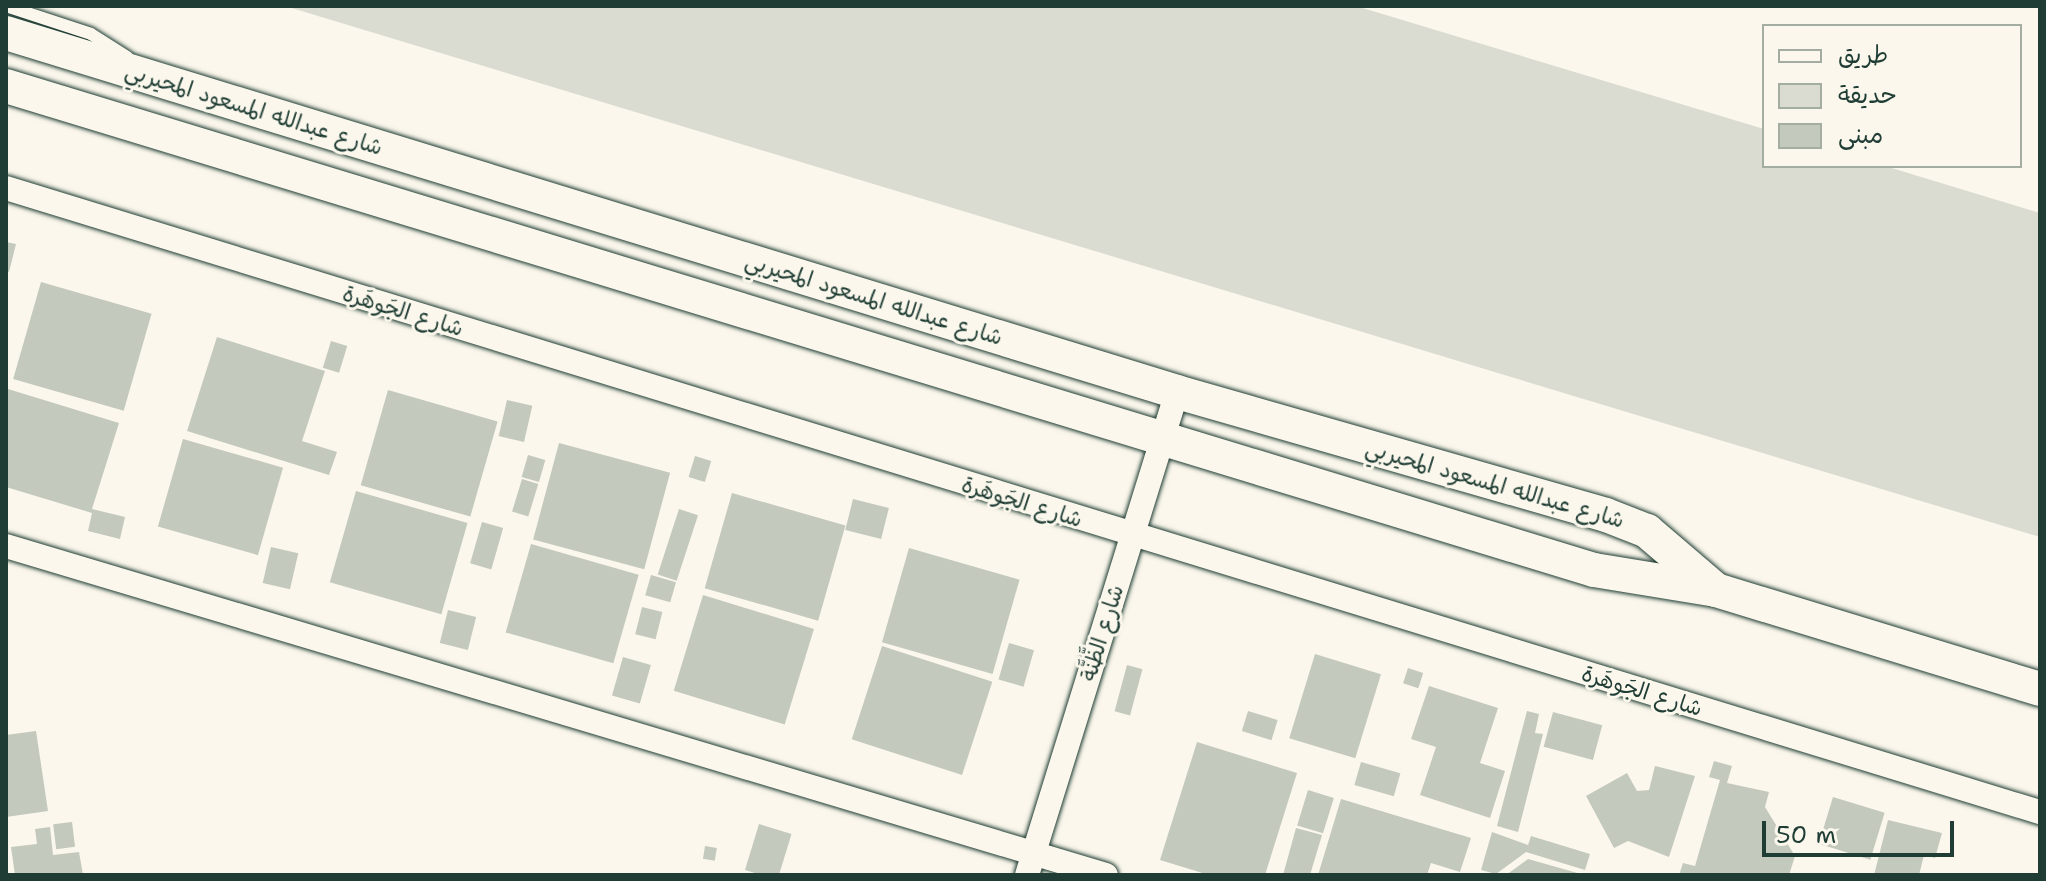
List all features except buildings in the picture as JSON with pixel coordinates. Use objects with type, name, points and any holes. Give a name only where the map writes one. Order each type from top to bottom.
[{"type":"street","name":"شارع عبدالله المسعود المحيربي","points":[[6,33],[1177,392],[1606,515],[1647,531],[1716,590]]},
{"type":"street","points":[[6,86],[1576,564],[1639,581],[1716,590],[2040,689]]},
{"type":"street","name":"شارع الجَوهَرة","points":[[6,188],[1132,536],[2040,812]]},
{"type":"street","name":"شارع الظَّنَّة","points":[[1030,864],[1177,392]]},
{"type":"street","points":[[1576,564],[1609,562],[1623,553],[1625,536],[1606,515]]},
{"type":"street","points":[[6,546],[1030,864],[1106,875]]},
{"type":"lane","points":[[6,6],[91,34],[146,76]]},
{"type":"green space","points":[[285,6],[1356,6],[1762,128],[1762,168],[1892,168],[2040,213],[2040,537]]}]
